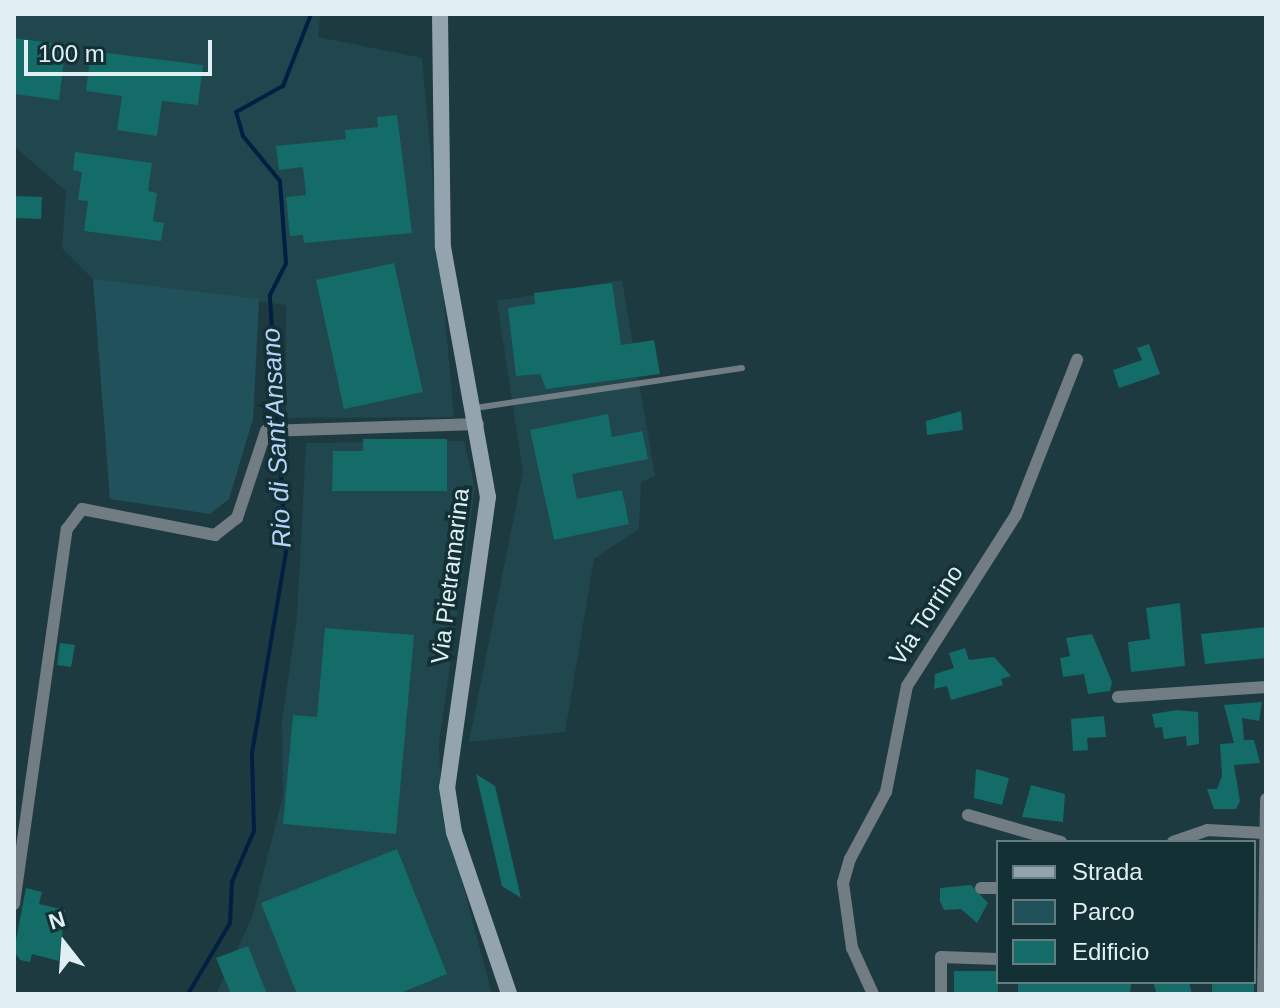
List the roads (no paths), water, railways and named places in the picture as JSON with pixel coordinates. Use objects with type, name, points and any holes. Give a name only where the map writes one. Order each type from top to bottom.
[{"type":"main road","name":"Via Pietramarina","points":[[440,14],[443,247],[476,416],[488,497],[447,787],[454,832],[509,994]]},
{"type":"street","name":"Via Torrino","points":[[873,994],[852,948],[843,883],[850,859],[886,792],[907,686],[1016,515],[1077,360]]},
{"type":"street","points":[[14,904],[67,529],[82,509],[215,535],[237,518],[266,431],[285,426],[476,416]]},
{"type":"street","points":[[1118,697],[1266,687]]},
{"type":"street","points":[[1263,994],[1266,799]]},
{"type":"street","points":[[968,815],[1054,840]]},
{"type":"street","points":[[1179,840],[1207,830],[1264,833]]},
{"type":"street","points":[[981,888],[996,888]]},
{"type":"street","points":[[941,994],[941,957],[996,959]]},
{"type":"lane","points":[[476,416],[742,368]]},
{"type":"waterway","name":"Rio di Sant'Ansano","points":[[188,994],[230,923],[232,882],[254,831],[252,753],[286,552],[270,295],[286,263],[280,181],[243,136],[236,112],[283,86],[311,14]]}]
